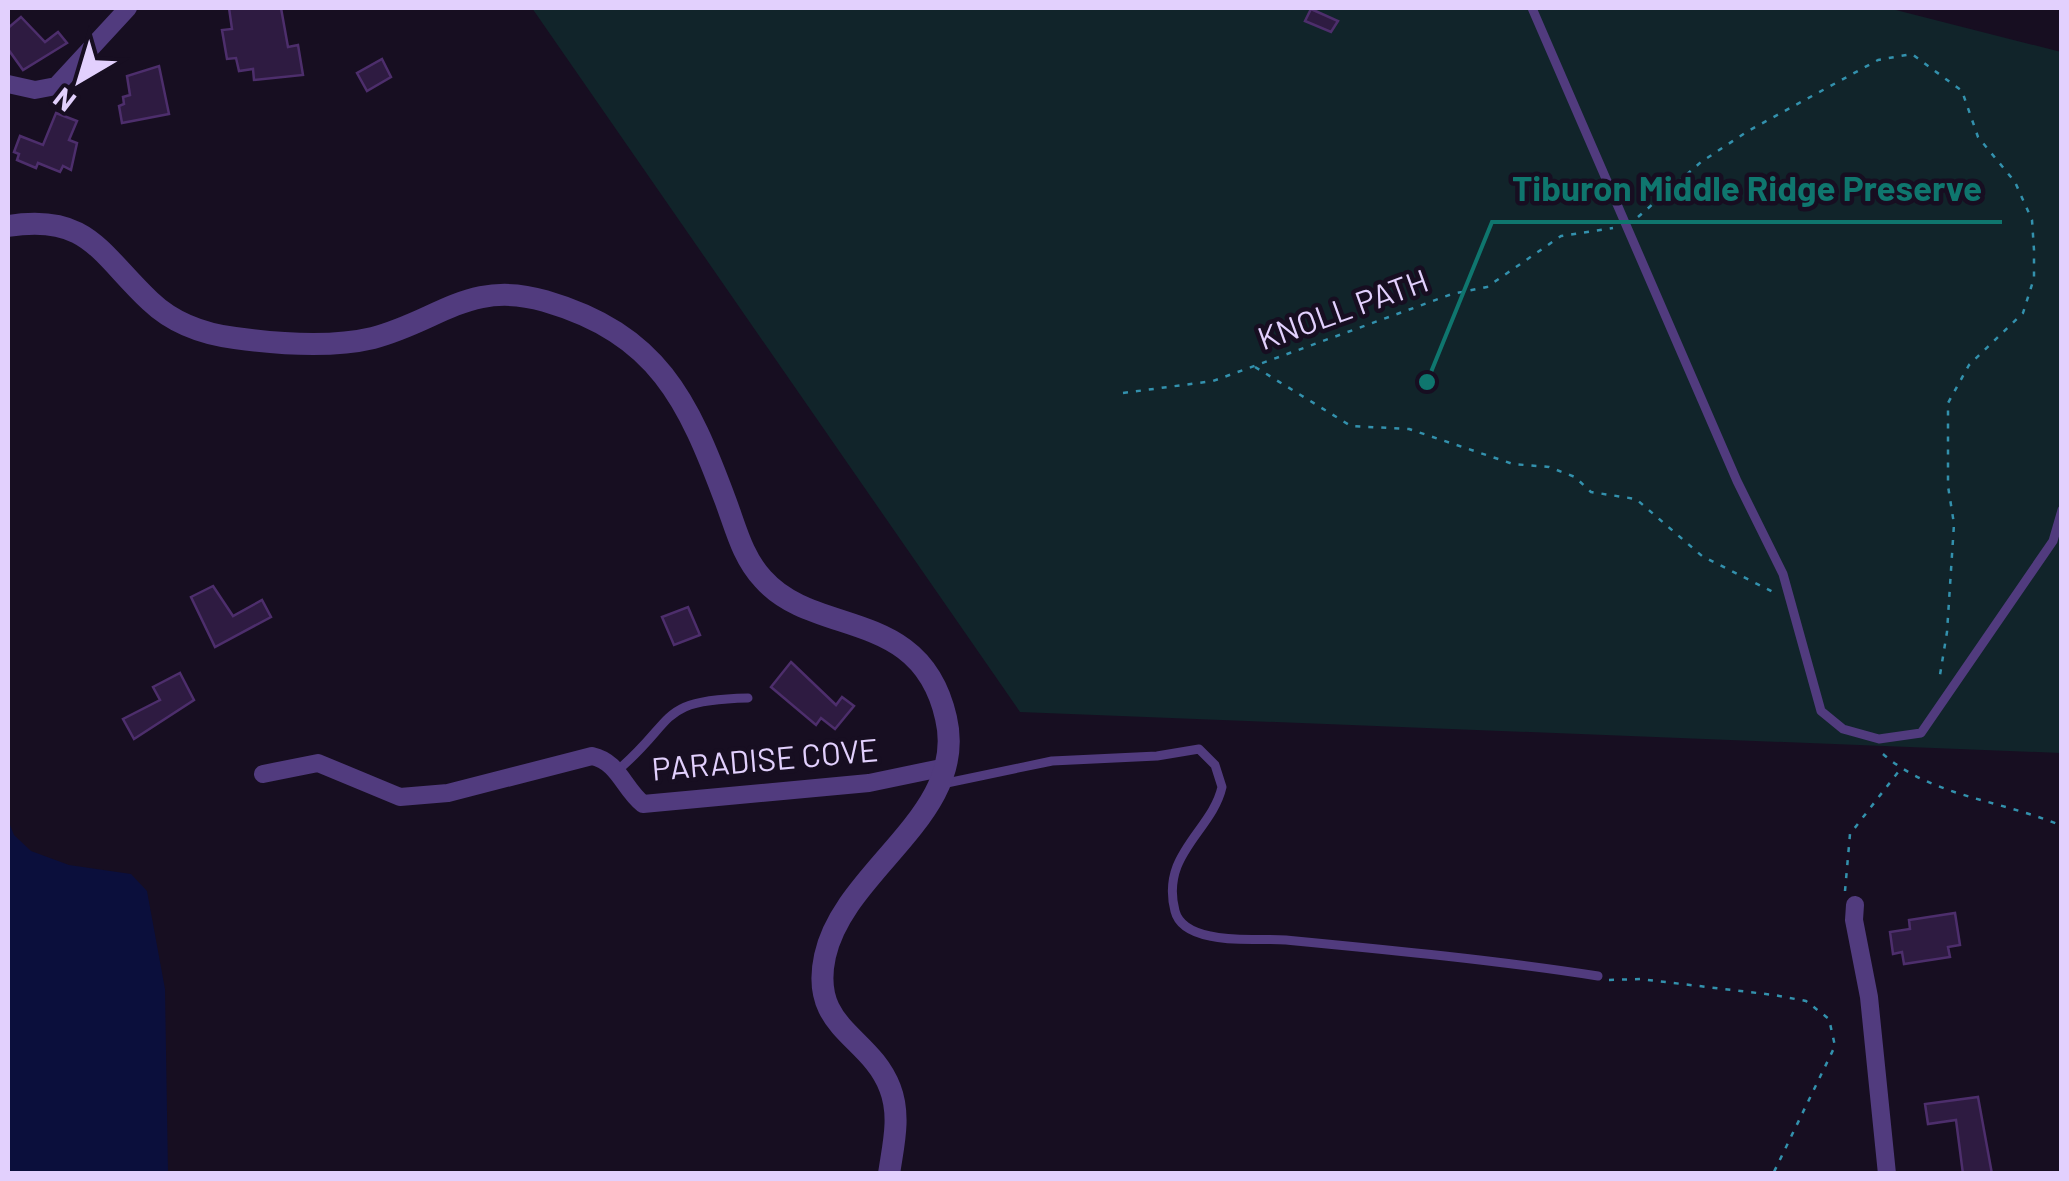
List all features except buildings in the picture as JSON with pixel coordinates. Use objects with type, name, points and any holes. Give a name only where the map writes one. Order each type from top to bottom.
[{"type":"street","points":[[8,84],[35,90],[56,86],[128,8]]},
{"type":"street","points":[[8,226],[44,223],[78,232],[109,254],[165,314],[213,334],[300,342],[356,341],[391,331],[451,303],[488,294],[543,300],[604,327],[654,362],[678,391],[758,574],[790,601],[866,626],[889,638],[920,668],[946,716],[943,776],[840,916],[822,972],[826,1006],[890,1087],[896,1122],[888,1174]]},
{"type":"street","name":"PARADISE COVE","points":[[263,774],[318,762],[400,797],[448,792],[592,756],[606,759],[618,770],[626,790],[643,804],[943,776]]},
{"type":"street","points":[[1850,901],[1868,997],[1887,1174]]},
{"type":"lane","points":[[1532,8],[1737,481],[1783,574],[1821,711],[1843,728],[1879,739],[1922,732],[2053,541],[2062,510]]},
{"type":"lane","points":[[618,770],[676,708],[702,699],[748,698]]},
{"type":"lane","points":[[943,776],[1052,761],[1157,756],[1198,748],[1216,766],[1222,786],[1184,846],[1176,872],[1174,908],[1182,924],[1193,931],[1211,937],[1284,940],[1598,976]]},
{"type":"path","points":[[1626,226],[1716,152],[1878,60],[1912,54],[1962,91],[1978,137],[2015,182],[2032,220],[2034,278],[2023,313],[1969,365],[1948,403],[1948,486],[1954,524],[1946,586],[1948,632],[1934,714]]},
{"type":"path","name":"KNOLL PATH","points":[[1123,393],[1213,381],[1452,294],[1487,286],[1561,236],[1626,226]]},
{"type":"path","points":[[1254,366],[1351,426],[1408,429],[1513,464],[1549,467],[1575,476],[1591,492],[1636,499],[1702,556],[1791,602]]},
{"type":"path","points":[[1859,733],[1900,769],[1936,787],[2062,826]]},
{"type":"path","points":[[1850,901],[1850,834],[1900,769]]},
{"type":"path","points":[[1598,976],[1774,995],[1806,1001],[1829,1019],[1835,1046],[1772,1174]]},
{"type":"shaded area","points":[[532,8],[1888,8],[2061,52],[2061,753],[1020,712]]},
{"type":"shaded area","points":[[8,820],[14,835],[31,851],[69,865],[131,874],[147,891],[165,989],[168,1173],[8,1173]]},
{"type":"place","name":"Tiburon Middle Ridge Preserve","points":[[1427,382]]}]
